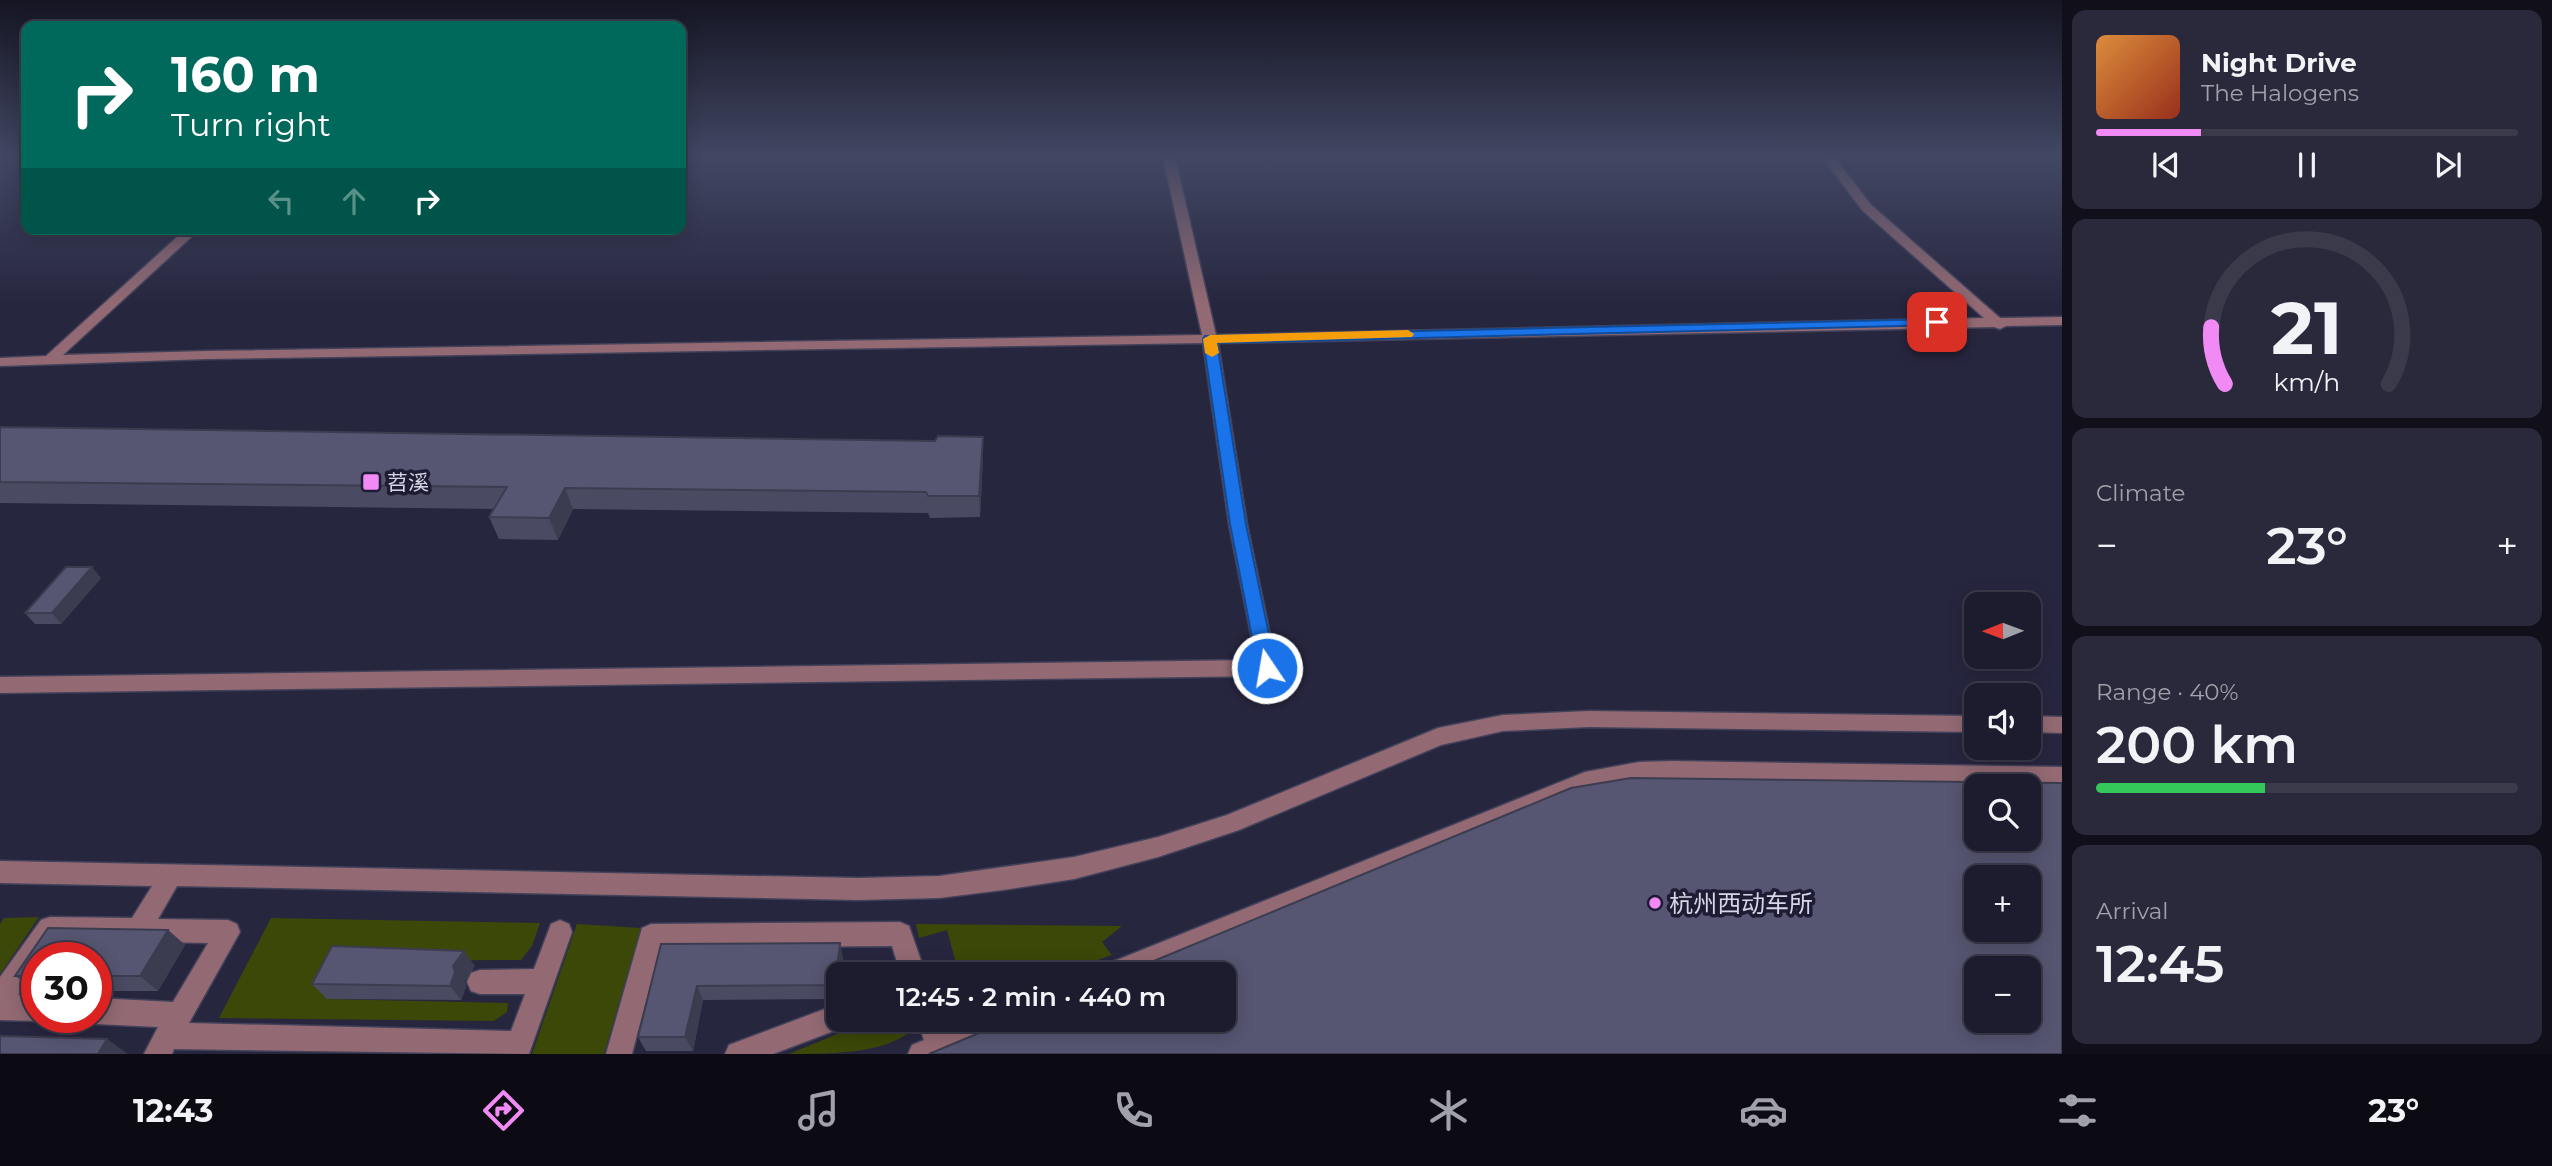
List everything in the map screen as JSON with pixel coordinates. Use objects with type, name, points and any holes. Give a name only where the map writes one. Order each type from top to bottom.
[{"type":"street","points":[[0,685],[1267,668],[1238,524],[1210,339],[1180,206]]},
{"type":"street","points":[[1866,206],[2014,334]]},
{"type":"street","points":[[51,359],[187,235]]},
{"type":"street","points":[[0,362],[2062,321]]},
{"type":"street","points":[[0,872],[858,889],[939,887],[1074,868],[1158,847],[1231,824],[1438,737],[1503,723],[1589,719],[1964,724]]},
{"type":"street","points":[[2041,724],[2062,725]]},
{"type":"street","points":[[1143,962],[1593,779],[1639,771],[1671,770],[2062,776]]},
{"type":"street","points":[[138,930],[171,876]]},
{"type":"street","points":[[0,998],[50,928],[228,932],[168,1035]]},
{"type":"street","points":[[112,1016],[168,1035],[518,1049],[560,932]]},
{"type":"street","points":[[619,1054],[651,936],[900,934],[910,962]]},
{"type":"street","points":[[480,982],[542,981]]},
{"type":"street","points":[[0,1007],[21,1008]]},
{"type":"street","points":[[738,1054],[826,1021]]},
{"type":"street","points":[[930,1032],[930,1050],[973,1032]]},
{"type":"green space","points":[[39,917],[0,974],[0,924],[4,918]]},
{"type":"green space","points":[[271,918],[540,923],[532,946],[521,960],[346,961],[327,999],[508,1003],[507,1012],[494,1021],[219,1018]]},
{"type":"green space","points":[[577,924],[641,928],[604,1054],[532,1054]]},
{"type":"green space","points":[[916,924],[1122,926],[1102,942],[1112,955],[1092,962],[956,962],[947,930],[919,938]]},
{"type":"green space","points":[[842,1032],[907,1032],[895,1041],[867,1049],[789,1054]]},
{"type":"building","name":"苕溪","points":[[0,427],[935,441],[938,436],[983,437],[979,496],[928,496],[926,492],[565,488],[549,518],[489,517],[507,487],[0,482]]},
{"type":"building","points":[[66,567],[92,567],[52,613],[25,613]]},
{"type":"building","name":"杭州西动车所","points":[[1631,778],[1964,782],[1964,851],[2041,851],[2041,783],[2062,783],[2062,1054],[929,1054],[981,1032],[1236,1032],[1236,962],[1151,962],[1571,788]]},
{"type":"building","points":[[48,928],[168,930],[140,976],[112,976],[112,942],[38,942]]},
{"type":"building","points":[[840,943],[838,962],[826,962],[826,985],[697,986],[685,1037],[638,1037],[661,944]]},
{"type":"building","points":[[332,946],[464,951],[453,966],[455,972],[450,986],[312,984]]},
{"type":"building","points":[[0,1036],[107,1039],[98,1054],[0,1054]]},
{"type":"slow traffic","points":[[1212,353],[1210,339],[1408,334]]},
{"type":"place","name":"苕溪","points":[[371,482]]},
{"type":"place","name":"杭州西动车所","points":[[1655,903]]},
{"type":"route","points":[[1267,668],[1238,524],[1210,339],[1937,322]]}]
